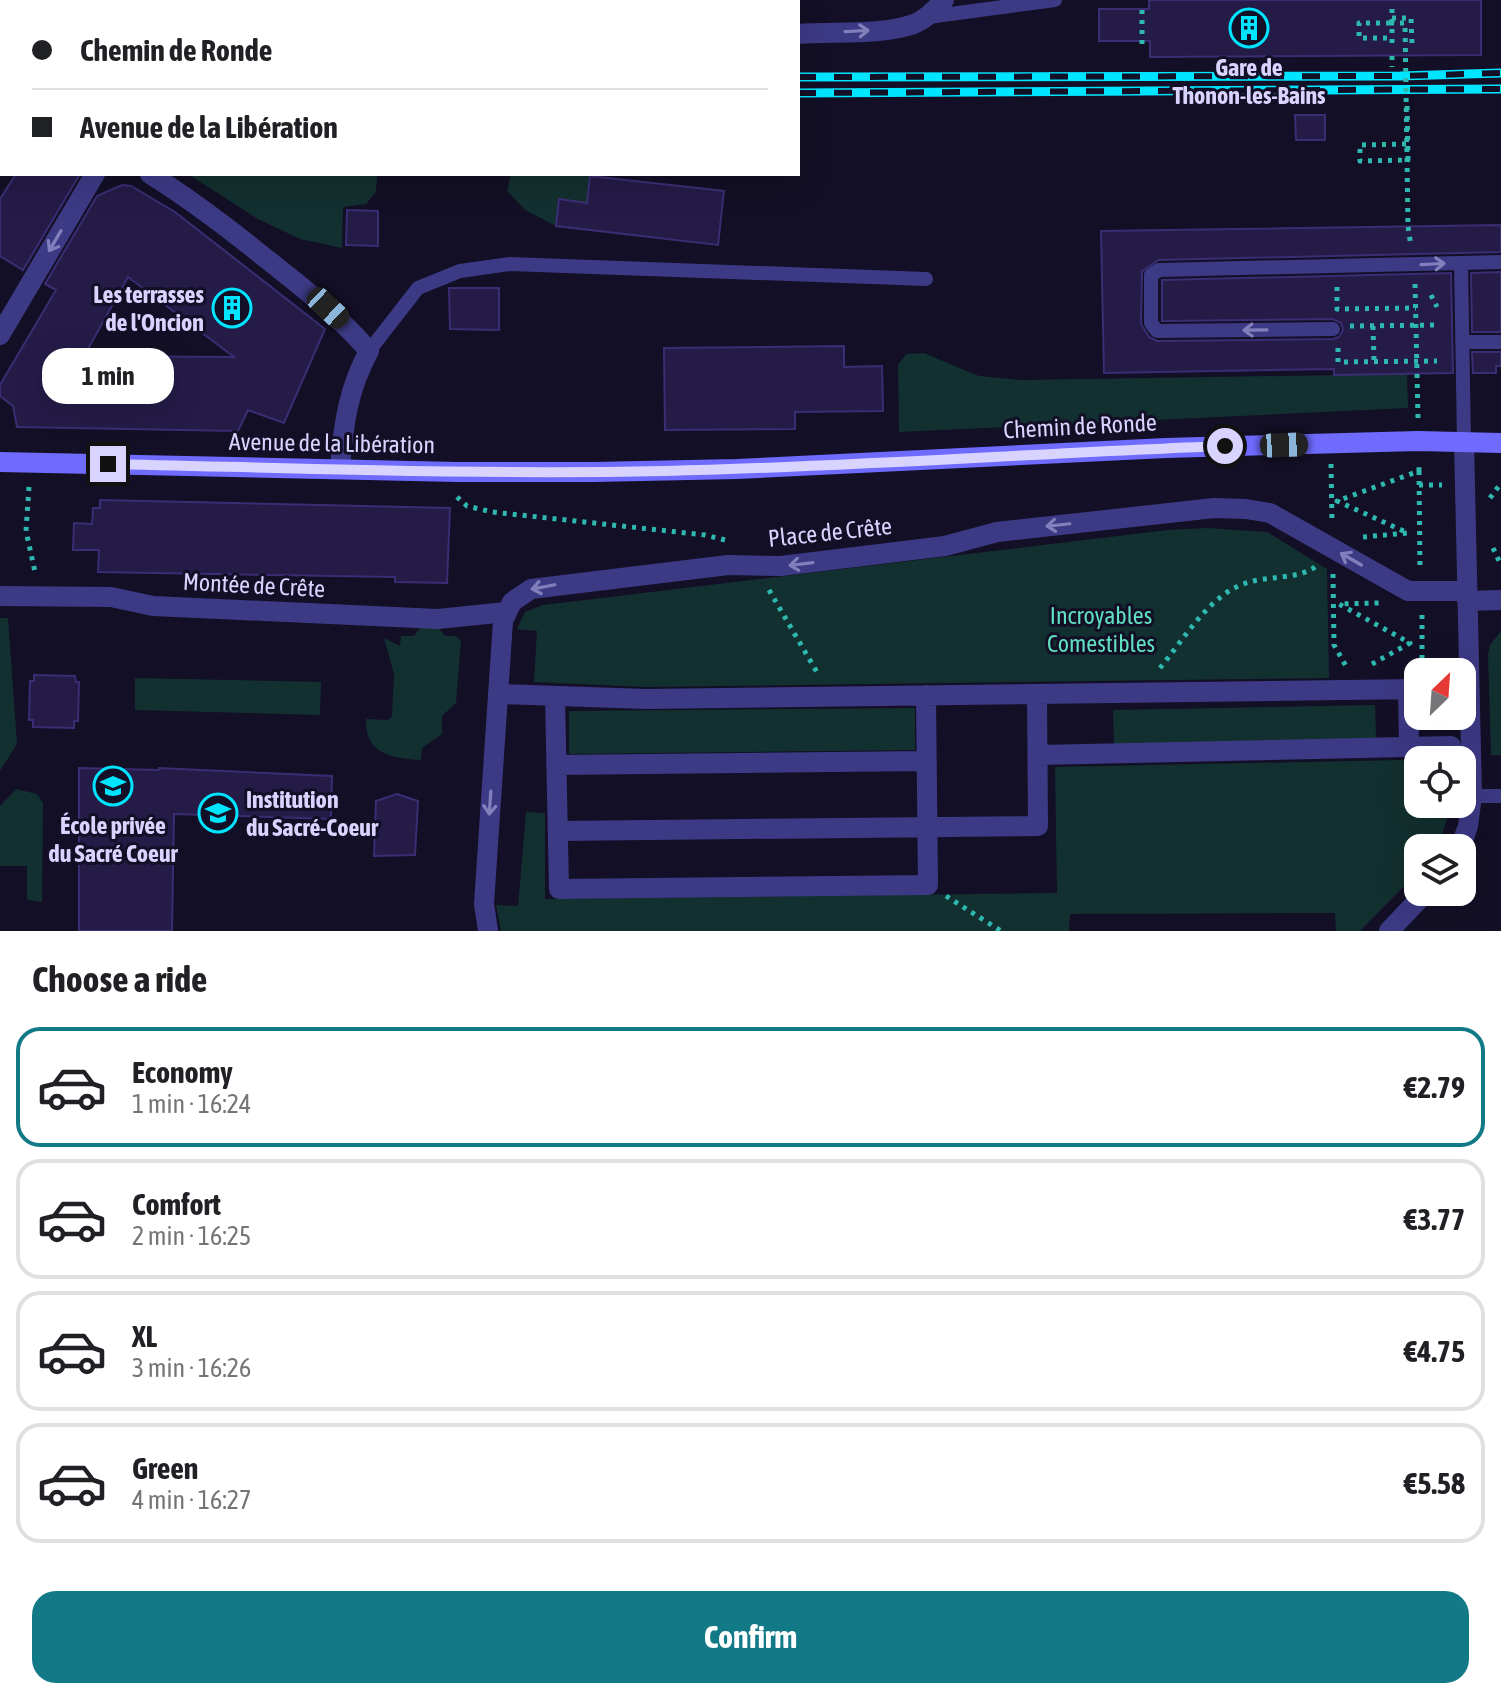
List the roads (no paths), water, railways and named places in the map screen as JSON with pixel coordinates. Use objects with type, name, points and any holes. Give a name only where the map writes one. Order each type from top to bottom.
[{"type":"main road","name":"Chemin de Ronde","points":[[663,471],[1166,448],[1418,441],[1501,443]]},
{"type":"main road","name":"Avenue de la Libération","points":[[0,462],[457,472],[663,471]]},
{"type":"street","points":[[800,34],[891,29],[915,24],[928,17],[944,0]]},
{"type":"street","points":[[0,335],[94,176]]},
{"type":"street","points":[[153,176],[203,209],[290,277],[339,318],[369,351],[348,398],[340,469]]},
{"type":"street","points":[[1464,442],[1466,658]]},
{"type":"street","name":"Place de Crête","points":[[506,612],[521,595],[542,586],[728,565],[781,566],[945,546],[997,532],[1198,509],[1246,509],[1270,513],[1329,551],[1397,586],[1421,592],[1501,600]]},
{"type":"street","name":"Montée de Crête","points":[[0,596],[111,597],[153,606],[438,619],[506,612]]},
{"type":"street","points":[[488,931],[484,904],[502,631],[506,612]]},
{"type":"street","points":[[498,694],[555,697],[831,697],[1404,689]]},
{"type":"street","points":[[558,831],[1038,826],[1037,694]]},
{"type":"street","points":[[555,697],[559,889],[928,885],[926,695]]},
{"type":"street","points":[[1038,755],[1404,747]]},
{"type":"street","points":[[556,765],[926,761]]},
{"type":"street","points":[[1389,931],[1413,906]]},
{"type":"lane","points":[[928,17],[1055,0]]},
{"type":"lane","points":[[1336,331],[1157,331],[1151,323],[1151,275],[1159,270],[1501,262]]},
{"type":"lane","points":[[1461,263],[1464,442]]},
{"type":"lane","points":[[369,351],[418,288],[460,271],[510,264],[926,279]]},
{"type":"lane","points":[[1462,342],[1501,342]]},
{"type":"lane","points":[[1476,796],[1501,796]]},
{"type":"railway","points":[[800,77],[1400,76],[1501,73]]},
{"type":"railway","points":[[800,93],[1501,89]]},
{"type":"place","name":"Gare de Thonon-les-Bains","points":[[1249,28]]},
{"type":"place","name":"Les terrasses de l'Oncion","points":[[232,308]]},
{"type":"place","name":"École privée du Sacré Coeur","points":[[113,786]]},
{"type":"place","name":"Institution du Sacré-Coeur","points":[[218,813]]},
{"type":"park label","name":"Incroyables Comestibles","points":[[1101,629]]}]
